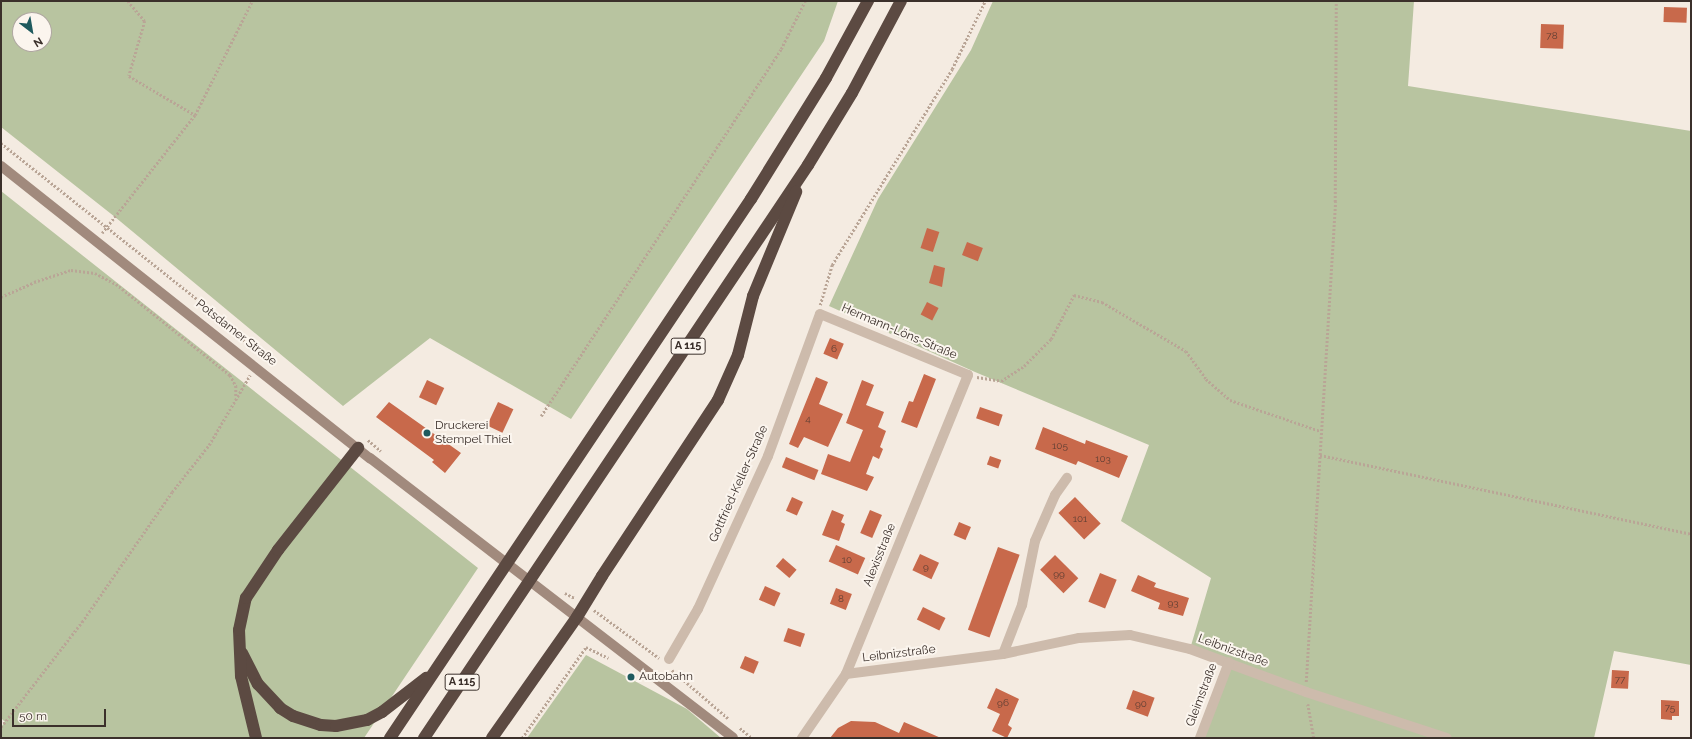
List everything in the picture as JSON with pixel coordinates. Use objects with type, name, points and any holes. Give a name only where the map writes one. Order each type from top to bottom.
[{"type":"highway","name":"A 115","points":[[390,738],[789,139],[868,1]]},
{"type":"highway","name":"A 115","points":[[424,738],[808,165],[852,93],[901,1]]},
{"type":"highway","points":[[492,738],[577,618],[724,388],[738,354],[753,296],[808,165]]},
{"type":"highway","points":[[256,738],[241,676],[239,647],[241,613],[256,580],[358,448]]},
{"type":"highway","points":[[239,647],[254,678],[268,697],[293,716],[321,725],[336,726],[367,720],[382,712],[435,671]]},
{"type":"main road","name":"Potsdamer Straße","points":[[1,166],[358,448],[733,738]]},
{"type":"street","name":"Hermann-Löns-Straße","points":[[820,314],[968,375]]},
{"type":"street","name":"Gottfried-Keller-Straße","points":[[665,661],[698,609],[768,456],[820,314]]},
{"type":"street","name":"Alexisstraße","points":[[802,738],[846,674],[968,375]]},
{"type":"street","points":[[1003,654],[1022,605],[1035,541],[1052,501],[1067,478]]},
{"type":"street","name":"Leibnizstraße","points":[[846,674],[1003,654],[1079,638],[1130,635],[1190,649],[1229,662],[1306,692],[1447,738]]},
{"type":"street","name":"Gleimstraße","points":[[1200,738],[1229,662]]},
{"type":"path","points":[[128,1],[145,21],[130,76],[195,115]]},
{"type":"path","points":[[106,228],[195,115],[252,1]]},
{"type":"path","points":[[541,416],[781,49],[805,1]]},
{"type":"path","points":[[820,314],[820,299],[832,265],[952,69],[985,1]]},
{"type":"path","points":[[1314,738],[1306,692],[1320,455],[1320,431],[1335,202],[1336,1]]},
{"type":"path","points":[[1,143],[201,302],[264,358]]},
{"type":"path","points":[[1,297],[34,282],[71,270],[95,273],[116,284],[230,375],[236,386],[236,398]]},
{"type":"path","points":[[968,375],[1001,381],[1024,366],[1051,339],[1074,295],[1102,302],[1186,351],[1206,379],[1230,400],[1320,431]]},
{"type":"path","points":[[1,727],[118,572],[172,492],[209,445],[242,386],[252,372]]},
{"type":"path","points":[[1320,455],[1691,534]]},
{"type":"path","points":[[604,616],[665,661],[730,720]]},
{"type":"path","points":[[522,738],[586,646],[598,651]]},
{"type":"path","points":[[736,725],[752,738]]},
{"type":"green space","points":[[1,1],[838,1],[824,41],[571,419],[430,338],[343,406],[115,217],[1,127]]},
{"type":"green space","points":[[993,1],[1414,1],[1408,86],[1691,131],[1691,665],[1614,651],[1594,738],[1200,738],[1229,662],[1190,649],[1211,578],[1121,521],[1149,445],[975,372],[829,306],[878,199],[971,50]]},
{"type":"green space","points":[[1,191],[478,568],[364,738],[1,738],[1,727],[5,722],[1,718]]},
{"type":"green space","points":[[586,655],[687,709],[721,738],[527,738]]},
{"type":"building","points":[[1664,7],[1687,8],[1686,23],[1663,22]]},
{"type":"building","points":[[1541,24],[1564,25],[1563,49],[1540,48]]},
{"type":"building","points":[[927,228],[939,232],[933,252],[921,248]]},
{"type":"building","points":[[967,242],[983,248],[978,261],[962,255]]},
{"type":"building","points":[[934,265],[945,268],[942,287],[929,283]]},
{"type":"building","points":[[927,302],[939,308],[932,320],[921,314]]},
{"type":"building","points":[[830,338],[844,344],[837,360],[823,354]]},
{"type":"building","points":[[924,374],[936,379],[917,428],[901,422],[909,401],[913,402]]},
{"type":"building","points":[[816,377],[828,382],[819,404],[843,414],[828,447],[804,437],[798,448],[789,444]]},
{"type":"building","points":[[427,380],[444,388],[436,405],[419,397]]},
{"type":"building","points":[[862,380],[874,385],[866,405],[884,412],[878,427],[886,431],[880,447],[883,449],[879,459],[873,456],[866,474],[874,477],[867,491],[821,474],[828,454],[850,462],[863,430],[846,423]]},
{"type":"building","points":[[389,402],[461,453],[445,473],[432,462],[434,460],[376,417]]},
{"type":"building","points":[[498,402],[513,409],[502,433],[487,426]]},
{"type":"building","points":[[980,407],[1003,415],[999,426],[976,418]]},
{"type":"building","points":[[1043,427],[1085,444],[1086,440],[1128,456],[1119,478],[1078,461],[1076,465],[1035,449]]},
{"type":"building","points":[[990,456],[1001,460],[998,469],[987,464]]},
{"type":"building","points":[[786,457],[818,470],[814,480],[782,467]]},
{"type":"building","points":[[792,497],[803,502],[797,516],[786,511]]},
{"type":"building","points":[[1075,497],[1101,524],[1084,540],[1058,513]]},
{"type":"building","points":[[832,510],[844,515],[841,522],[845,524],[839,541],[822,535]]},
{"type":"building","points":[[870,510],[882,515],[872,538],[860,533]]},
{"type":"building","points":[[959,522],[971,527],[965,540],[954,535]]},
{"type":"building","points":[[836,545],[865,558],[858,574],[829,561]]},
{"type":"building","points":[[998,547],[1020,555],[990,638],[968,630]]},
{"type":"building","points":[[920,554],[939,563],[931,579],[912,570]]},
{"type":"building","points":[[1055,555],[1078,578],[1063,593],[1040,570]]},
{"type":"building","points":[[783,558],[797,570],[789,578],[776,566]]},
{"type":"building","points":[[1100,573],[1117,580],[1105,608],[1088,602]]},
{"type":"building","points":[[1138,575],[1156,583],[1154,587],[1189,598],[1183,616],[1158,609],[1160,603],[1131,591]]},
{"type":"building","points":[[765,586],[781,593],[774,607],[759,600]]},
{"type":"building","points":[[836,588],[852,594],[846,610],[830,604]]},
{"type":"building","points":[[923,607],[945,618],[939,631],[917,620]]},
{"type":"building","points":[[788,628],[805,634],[800,647],[783,641]]},
{"type":"building","points":[[745,656],[759,662],[754,674],[740,668]]},
{"type":"building","points":[[1612,670],[1629,671],[1628,689],[1611,688]]},
{"type":"building","points":[[996,688],[1019,699],[1008,725],[1012,728],[1007,738],[992,731],[1000,714],[987,708]]},
{"type":"building","points":[[1133,690],[1155,698],[1148,717],[1126,709]]},
{"type":"building","points":[[1661,700],[1679,701],[1679,716],[1672,716],[1672,720],[1661,719]]},
{"type":"building","points":[[851,721],[875,722],[899,733],[904,722],[941,738],[830,738],[838,728]]},
{"type":"place","name":"Druckerei Stempel Thiel","points":[[427,433]]},
{"type":"place","name":"Autobahn","points":[[631,677]]}]
